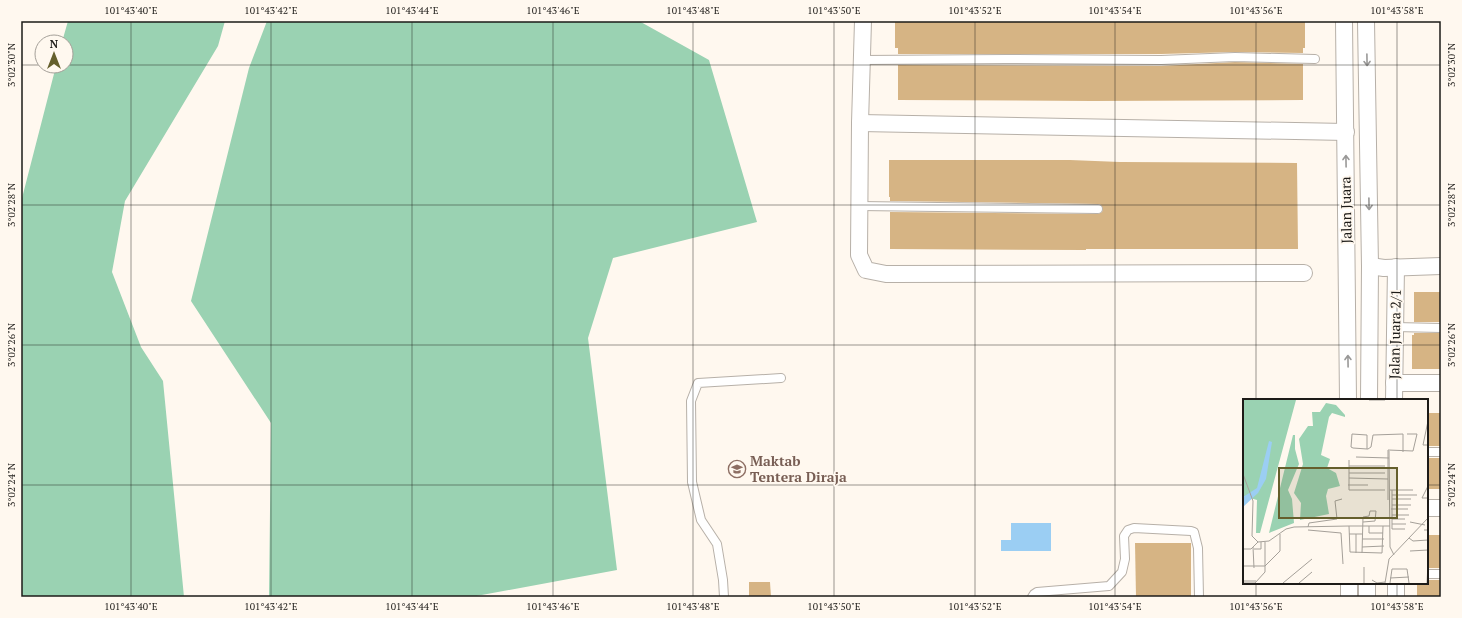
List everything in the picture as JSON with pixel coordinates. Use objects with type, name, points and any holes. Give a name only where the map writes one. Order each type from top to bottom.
[{"type":"street","points":[[863,21],[860,123],[859,255],[866,270],[886,274],[1304,273]]},
{"type":"street","name":"Jalan Juara","points":[[1344,21],[1348,399]]},
{"type":"street","name":"Jalan Juara","points":[[1366,21],[1370,266],[1369,399]]},
{"type":"street","points":[[860,123],[1346,132]]},
{"type":"street","points":[[1370,266],[1441,266]]},
{"type":"street","name":"Jalan Juara 2/1","points":[[1394,399],[1396,267]]},
{"type":"street","points":[[1394,384],[1441,383]]},
{"type":"street","points":[[1428,508],[1441,508]]},
{"type":"street","points":[[1349,584],[1349,597]]},
{"type":"street","points":[[1367,597],[1368,584]]},
{"type":"street","points":[[1396,584],[1396,597]]},
{"type":"lane","points":[[862,60],[1161,60],[1235,57],[1315,59]]},
{"type":"lane","points":[[859,206],[1098,209]]},
{"type":"lane","points":[[1395,327],[1441,328]]},
{"type":"lane","points":[[724,597],[723,580],[717,544],[701,520],[692,482],[690,401],[698,383],[781,378]]},
{"type":"lane","points":[[1428,452],[1441,452]]},
{"type":"lane","points":[[1032,597],[1037,592],[1108,586],[1122,572],[1125,559],[1124,536],[1128,530],[1134,528],[1194,532],[1198,548],[1199,597]]},
{"type":"lane","points":[[1428,574],[1441,574]]},
{"type":"green space","points":[[68,21],[225,21],[218,46],[125,201],[112,272],[141,347],[163,381],[184,597],[21,597],[21,202],[54,74],[74,74],[74,34],[64,34]]},
{"type":"green space","points":[[267,21],[639,21],[709,60],[757,222],[613,258],[588,338],[617,570],[471,597],[269,597],[271,423],[191,301],[249,68]]},
{"type":"water","points":[[1011,523],[1051,523],[1051,551],[1001,551],[1001,540],[1011,540]]},
{"type":"building","points":[[895,21],[1305,21],[1305,48],[1303,48],[1303,53],[898,54],[898,48],[895,48]]},
{"type":"building","points":[[1235,62],[1303,64],[1303,100],[898,100],[898,65],[1161,66]]},
{"type":"building","points":[[889,160],[1070,160],[1120,162],[1297,163],[1298,249],[890,249],[890,212],[1098,214],[1102,212],[1103,209],[1101,205],[1098,204],[890,201]]},
{"type":"building","points":[[1414,292],[1441,292],[1441,322],[1414,322]]},
{"type":"building","points":[[1414,333],[1441,333],[1441,369],[1412,369],[1412,335],[1414,335]]},
{"type":"building","points":[[1428,413],[1441,413],[1441,446],[1428,446]]},
{"type":"building","points":[[1428,458],[1441,458],[1441,489],[1428,489]]},
{"type":"building","points":[[1428,535],[1441,535],[1441,568],[1428,568]]},
{"type":"building","points":[[1135,543],[1191,543],[1191,597],[1136,597]]},
{"type":"building","points":[[1428,580],[1441,580],[1441,597],[1417,597],[1417,584],[1428,584]]},
{"type":"building","points":[[749,582],[770,582],[771,597],[749,597]]},
{"type":"place","name":"Maktab Tentera Diraja","points":[[737,469]]}]
